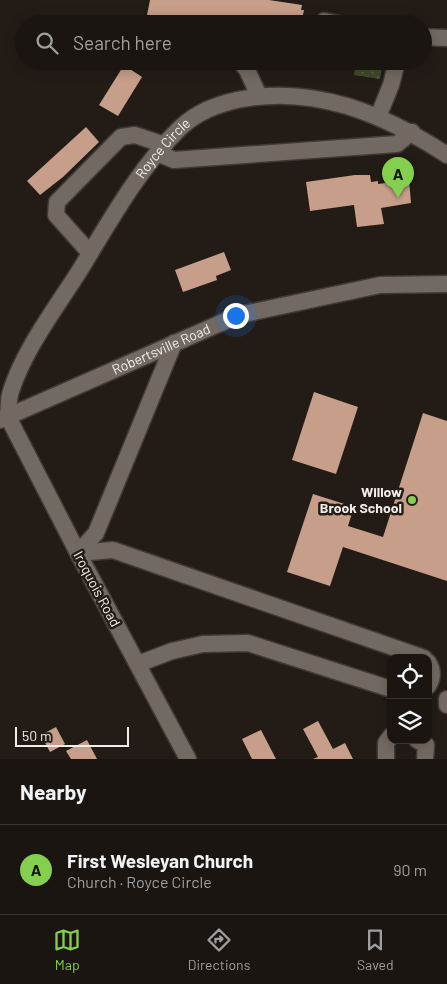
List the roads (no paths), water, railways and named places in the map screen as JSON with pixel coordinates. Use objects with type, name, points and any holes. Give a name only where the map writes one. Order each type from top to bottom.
[{"type":"street","points":[[432,37],[447,38]]},
{"type":"street","points":[[247,70],[260,96]]},
{"type":"street","points":[[378,117],[391,85],[395,70]]},
{"type":"street","name":"Royce Circle","points":[[4,419],[10,392],[27,355],[90,254],[136,182],[161,149],[181,127],[198,114],[217,105],[260,96],[288,94],[315,98],[353,106],[412,132],[447,155]]},
{"type":"street","points":[[90,254],[56,215],[57,202],[121,137],[135,135],[161,149],[174,160],[397,144],[412,132]]},
{"type":"street","name":"Robertsville Road","points":[[4,419],[240,315],[312,298],[380,285],[447,284]]},
{"type":"street","points":[[78,553],[96,533],[174,343]]},
{"type":"street","name":"Iroquois Road","points":[[4,419],[188,759]]},
{"type":"street","points":[[78,553],[113,550],[412,654]]},
{"type":"street","points":[[138,664],[172,651],[203,644],[248,643],[387,688]]},
{"type":"street","points":[[447,699],[447,705]]},
{"type":"street","points":[[386,759],[387,742]]},
{"type":"street","points":[[424,744],[426,745],[425,759]]},
{"type":"place","name":"First Wesleyan Church","points":[[398,198]]},
{"type":"place","name":"Willow Brook School","points":[[412,500]]}]
